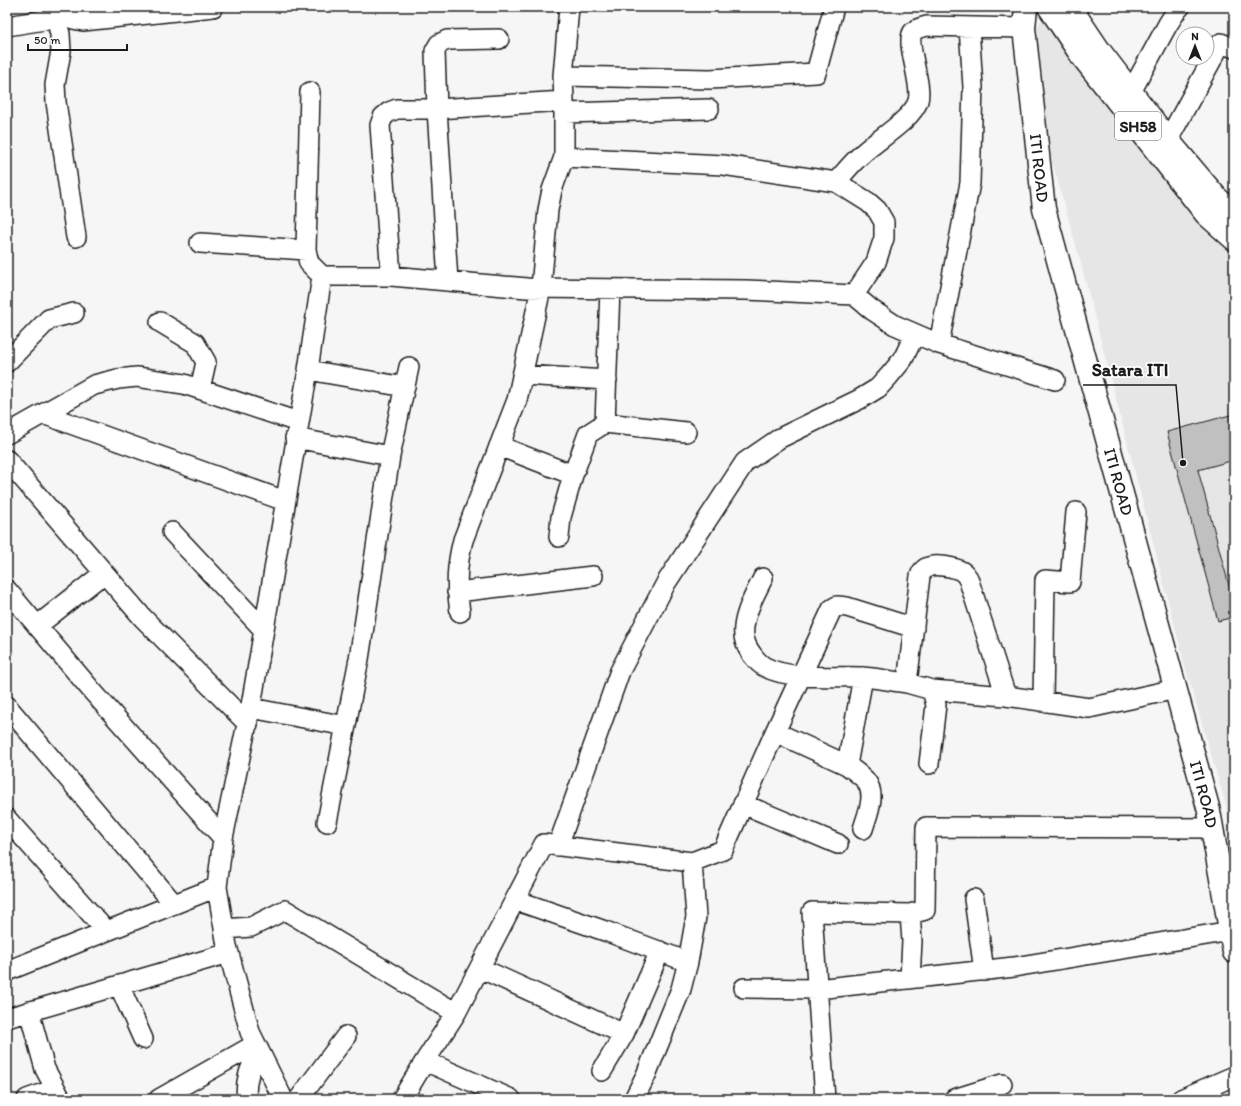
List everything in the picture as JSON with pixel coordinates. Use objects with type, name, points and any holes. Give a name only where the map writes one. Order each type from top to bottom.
[{"type":"main road","name":"SH58","points":[[1049,7],[1081,55],[1206,214],[1234,239]]},
{"type":"main road","name":"SH58","points":[[1070,7],[1099,50],[1168,140],[1217,198],[1234,213]]},
{"type":"main road","name":"ITI ROAD","points":[[1025,18],[1044,209],[1209,810],[1234,952]]},
{"type":"street","points":[[7,26],[63,17],[75,12],[111,7]]},
{"type":"street","points":[[63,17],[83,21],[213,7]]},
{"type":"street","points":[[460,612],[457,592],[457,571],[463,540],[516,400],[541,288],[548,210],[552,190],[564,157],[563,76],[569,7]]},
{"type":"street","points":[[563,76],[710,79],[816,73],[834,7]]},
{"type":"street","points":[[1131,92],[1168,24],[1180,7]]},
{"type":"street","points":[[63,17],[60,34],[61,51],[55,85],[56,102],[76,237]]},
{"type":"street","points":[[836,182],[860,155],[901,122],[912,111],[918,100],[918,85],[911,46],[913,32],[919,28],[927,26],[969,27],[1025,18]]},
{"type":"street","points":[[939,344],[970,183],[973,86],[969,27]]},
{"type":"street","points":[[448,281],[436,109],[435,51],[439,44],[447,40],[499,39]]},
{"type":"street","points":[[1168,140],[1220,43],[1234,48]]},
{"type":"street","points":[[310,92],[306,250],[310,263],[322,276],[391,276],[541,288],[746,290],[854,295],[872,310],[895,325],[939,344],[1055,380]]},
{"type":"street","points":[[391,276],[380,125],[382,117],[389,112],[397,109],[564,107],[709,109]]},
{"type":"street","points":[[564,157],[723,165],[836,182],[868,202],[877,210],[884,222],[884,238],[876,262],[854,295]]},
{"type":"street","points":[[200,243],[306,250]]},
{"type":"street","points":[[283,1099],[250,1032],[229,952],[217,887],[222,838],[249,716],[308,370],[322,276]]},
{"type":"street","points":[[605,424],[610,289]]},
{"type":"street","points":[[7,362],[49,319],[74,313]]},
{"type":"street","points":[[160,322],[196,343],[206,362],[200,390]]},
{"type":"street","points":[[558,846],[620,671],[666,583],[745,462],[780,438],[860,399],[878,388],[903,359],[916,334]]},
{"type":"street","points":[[327,822],[359,658],[390,456],[409,367]]},
{"type":"street","points":[[308,370],[405,387]]},
{"type":"street","points":[[522,375],[607,380]]},
{"type":"street","points":[[7,434],[94,385],[118,379],[137,377],[184,384],[297,430],[390,456]]},
{"type":"street","points":[[43,414],[285,501]]},
{"type":"street","points":[[559,537],[561,517],[573,475],[588,434],[605,424],[686,432]]},
{"type":"street","points":[[499,446],[573,475]]},
{"type":"street","points":[[7,460],[142,618],[249,716],[346,726]]},
{"type":"street","points":[[1043,702],[1045,580],[1070,582],[1076,512]]},
{"type":"street","points":[[172,532],[264,630]]},
{"type":"street","points":[[907,683],[920,576],[922,571],[933,565],[957,569],[964,573],[968,578],[1006,696]]},
{"type":"street","points":[[37,626],[104,573]]},
{"type":"street","points":[[457,592],[592,576]]},
{"type":"street","points":[[763,578],[747,612],[744,627],[744,640],[752,655],[760,664],[766,668],[781,673],[801,676],[863,677],[907,683],[932,690],[1006,696],[1089,708],[1176,689]]},
{"type":"street","points":[[7,590],[93,692],[222,838]]},
{"type":"street","points":[[402,1099],[425,1060],[456,1013],[544,844],[692,862],[723,850],[775,732],[832,609],[836,606],[847,607],[914,628]]},
{"type":"street","points":[[847,765],[863,677]]},
{"type":"street","points":[[929,764],[936,704],[932,690]]},
{"type":"street","points":[[7,706],[174,904]]},
{"type":"street","points":[[775,732],[847,765],[865,780],[871,791],[871,798],[862,829]]},
{"type":"street","points":[[743,804],[838,844]]},
{"type":"street","points":[[7,819],[106,931]]},
{"type":"street","points":[[825,1099],[812,912],[910,914],[925,910],[926,827],[1212,828]]},
{"type":"street","points":[[634,1099],[646,1075],[681,989],[688,962],[696,917],[692,862]]},
{"type":"street","points":[[7,971],[217,887]]},
{"type":"street","points":[[974,899],[984,971]]},
{"type":"street","points":[[515,900],[608,932],[688,962]]},
{"type":"street","points":[[224,929],[251,927],[285,910],[456,1013]]},
{"type":"street","points":[[910,914],[912,941],[910,979]]},
{"type":"street","points":[[744,988],[817,989],[984,971],[1231,931]]},
{"type":"street","points":[[602,1071],[624,1034],[660,951]]},
{"type":"street","points":[[7,1018],[229,952]]},
{"type":"street","points":[[480,968],[624,1034]]},
{"type":"street","points":[[119,985],[142,1039]]},
{"type":"street","points":[[27,1099],[58,1094],[45,1069],[29,1011]]},
{"type":"street","points":[[299,1099],[346,1036]]},
{"type":"street","points":[[159,1099],[257,1047]]},
{"type":"street","points":[[247,1099],[246,1083],[257,1047]]},
{"type":"street","points":[[425,1060],[511,1099]]},
{"type":"street","points":[[1180,1099],[1234,1076]]},
{"type":"street","points":[[954,1099],[1002,1084]]},
{"type":"shaded area","points":[[1042,20],[1214,229],[1234,246],[1234,865],[1226,805],[1186,670],[1079,256],[1050,154],[1036,61],[1035,38],[1037,26]]},
{"type":"building","points":[[1234,414],[1234,460],[1198,470],[1231,593],[1234,593],[1234,617],[1218,621],[1167,432]]},
{"type":"place","name":"Satara ITI","points":[[1183,463]]}]
